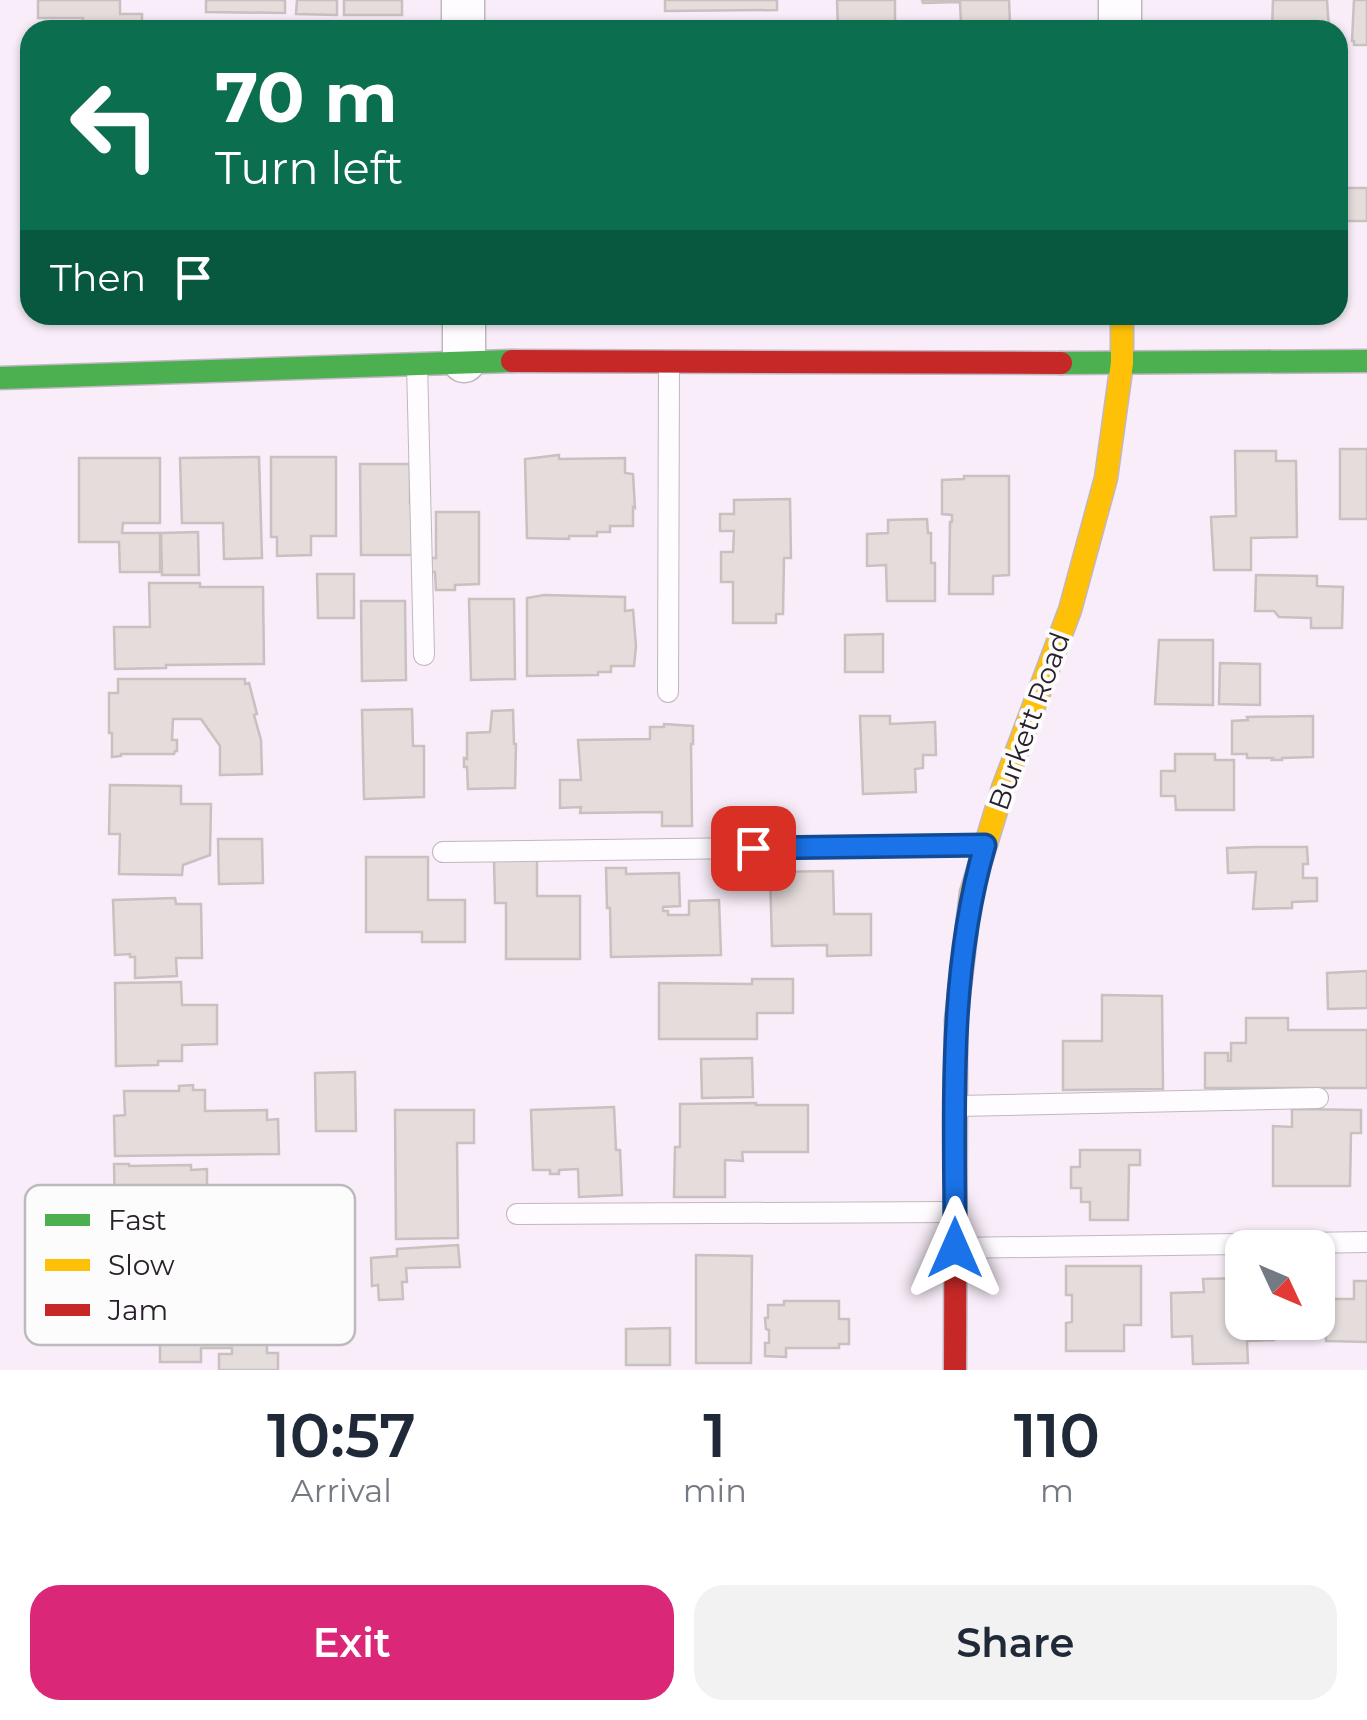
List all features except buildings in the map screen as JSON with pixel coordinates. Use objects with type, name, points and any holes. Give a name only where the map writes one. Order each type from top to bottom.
[{"type":"street","points":[[464,325],[464,360]]},
{"type":"street","name":"Burkett Road","points":[[955,1370],[956,1020],[971,893],[1003,788],[1070,610],[1106,478],[1122,363],[1122,325]]},
{"type":"street","points":[[0,378],[464,360],[1367,360]]},
{"type":"lane","points":[[417,362],[424,656]]},
{"type":"lane","points":[[668,362],[668,692]]},
{"type":"lane","points":[[443,852],[985,845]]},
{"type":"lane","points":[[955,1106],[1318,1098]]},
{"type":"lane","points":[[517,1214],[955,1212]]},
{"type":"lane","points":[[955,1248],[1367,1242]]},
{"type":"traffic: fast","points":[[0,378],[512,361]]},
{"type":"traffic: fast","points":[[1061,363],[1367,361]]},
{"type":"traffic: slow","points":[[956,1054],[956,1020],[971,893],[1003,788],[1070,610],[1106,478],[1122,363],[1122,325]]},
{"type":"traffic: jam","points":[[512,361],[1061,363]]},
{"type":"traffic: jam","points":[[955,1370],[956,1054]]},
{"type":"route","points":[[753,848],[985,845],[971,893],[956,1020],[955,1248]]}]
